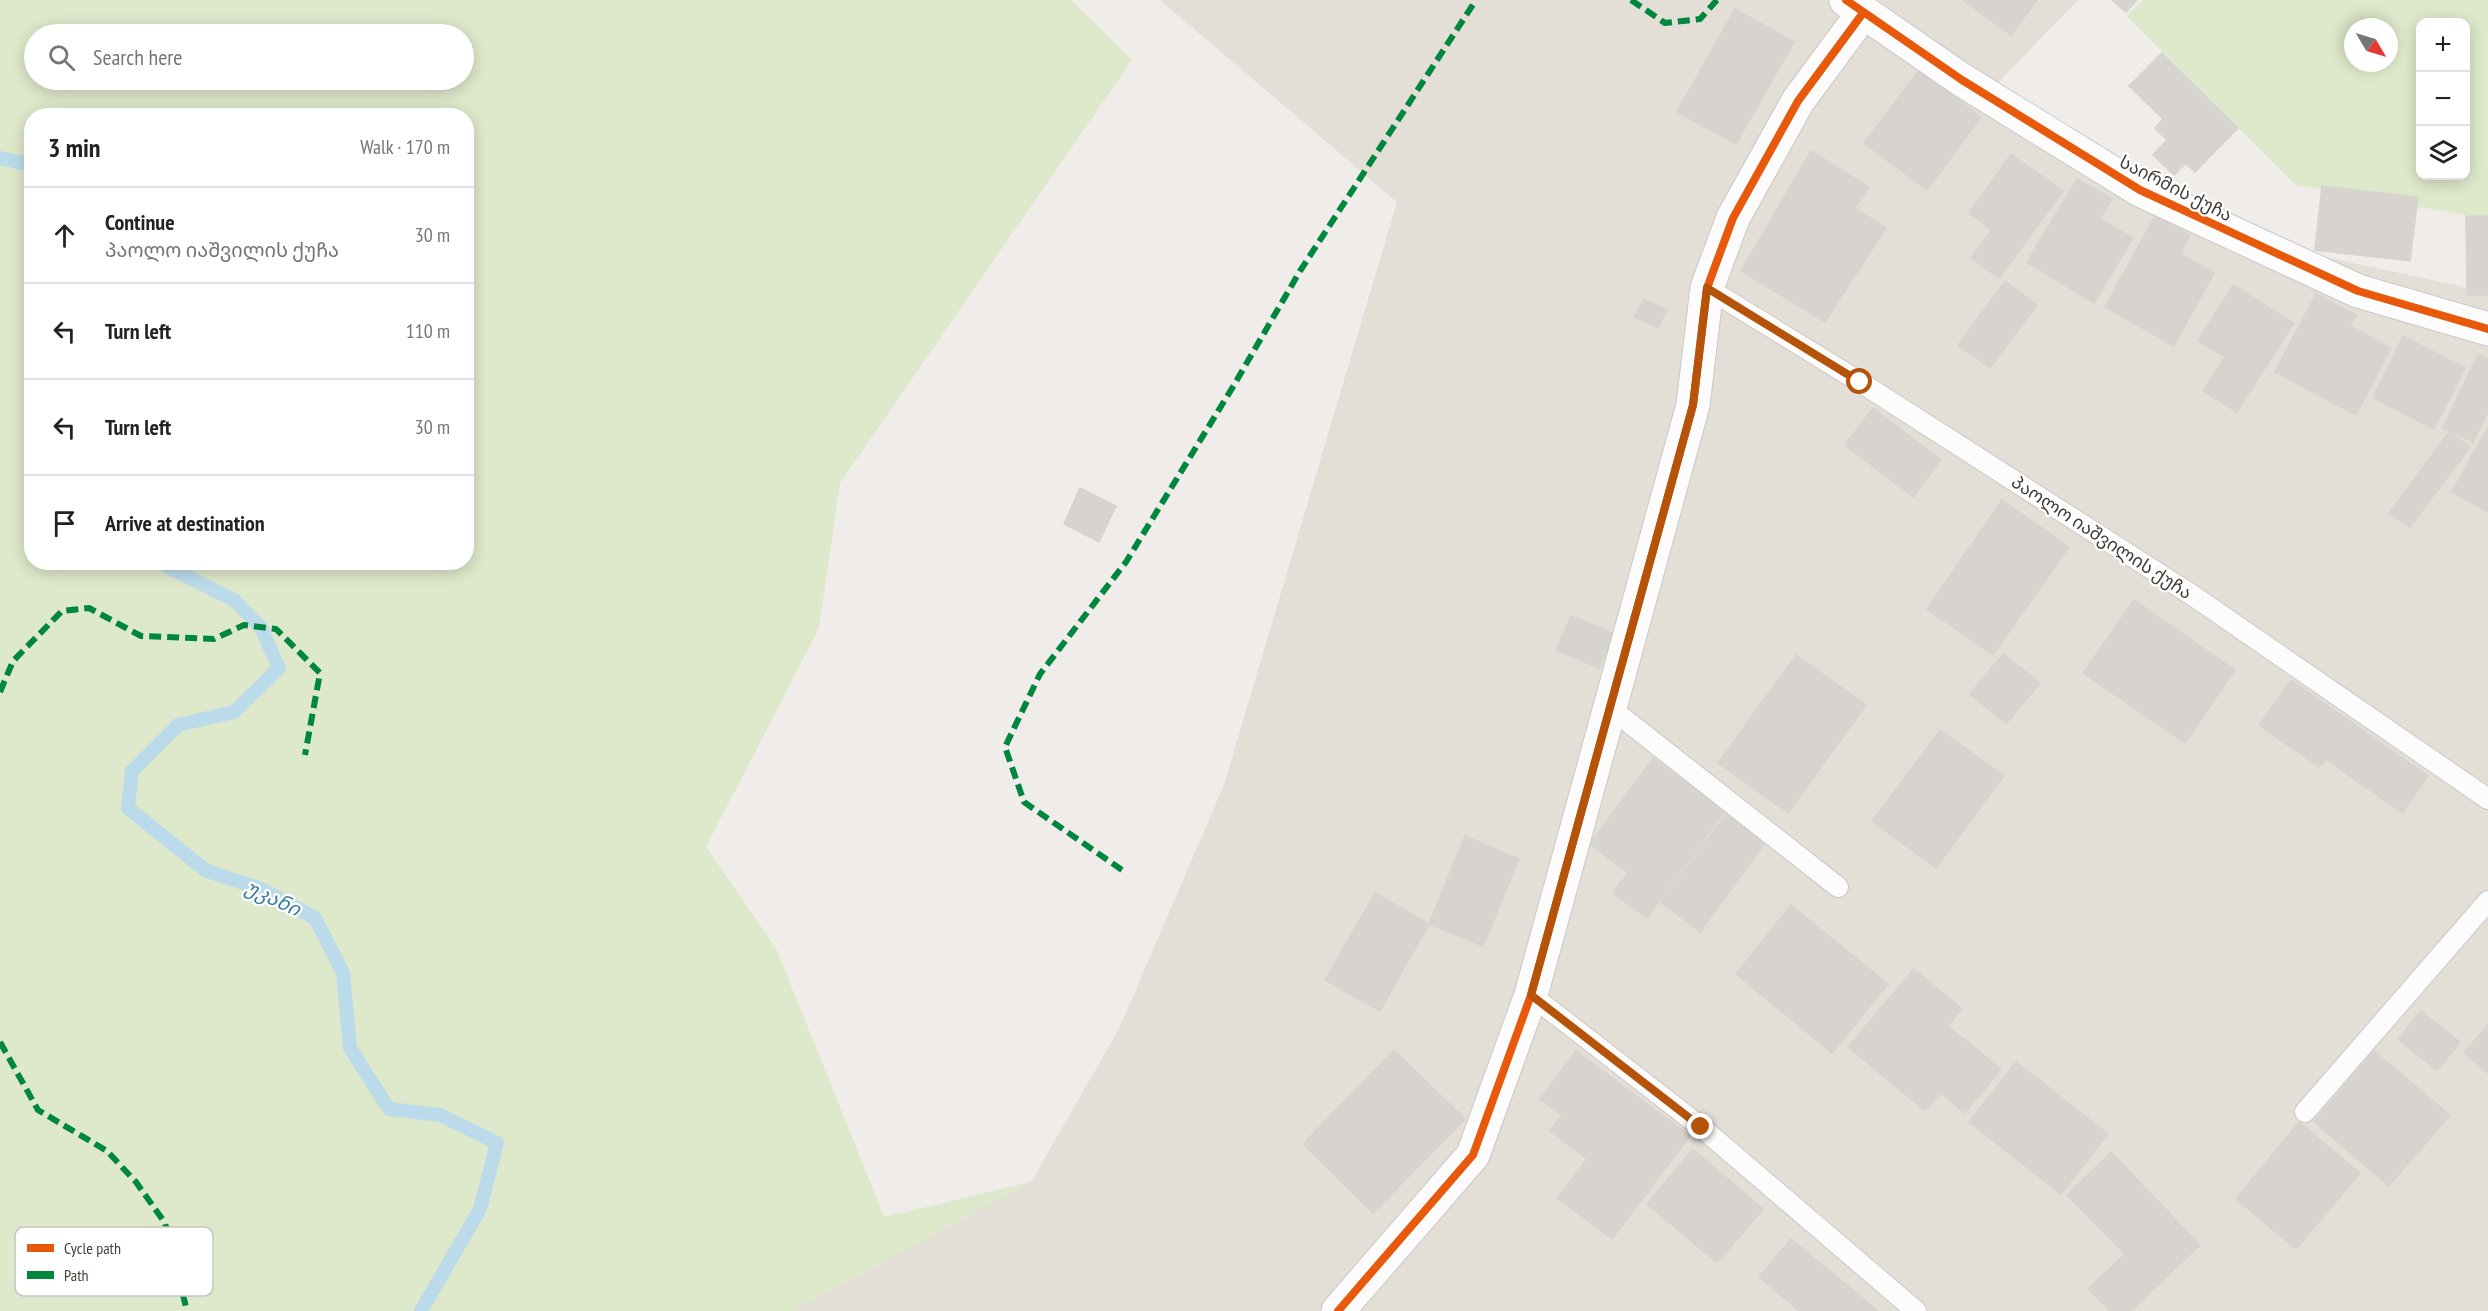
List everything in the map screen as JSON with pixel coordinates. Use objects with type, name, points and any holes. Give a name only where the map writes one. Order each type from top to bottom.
[{"type":"street","points":[[1338,1311],[1473,1155],[1531,995],[1693,405],[1707,288],[1733,218],[1798,100],[1855,6]]},
{"type":"street","name":"საირმის ქუჩა","points":[[1855,6],[1962,80],[2140,190],[2358,291],[2488,329]]},
{"type":"lane","name":"პაოლო იაშვილის ქუჩა","points":[[1707,288],[1860,382],[2192,595],[2488,799]]},
{"type":"lane","points":[[1609,707],[1838,887]]},
{"type":"lane","points":[[2305,1112],[2488,902]]},
{"type":"lane","points":[[1531,995],[1701,1127],[1916,1311]]},
{"type":"shaded area","points":[[1160,0],[2078,0],[1988,93],[2172,224],[2488,292],[2488,1311],[793,1311],[1031,1182],[1119,1029],[1224,785],[1397,202]]},
{"type":"green space","points":[[0,0],[1071,0],[1132,60],[840,483],[819,628],[706,847],[776,948],[884,1217],[1031,1182],[793,1311],[0,1311]]},
{"type":"green space","points":[[2143,0],[2488,0],[2488,219],[2296,185],[2127,16]]},
{"type":"building","points":[[1963,0],[2037,0],[2011,35]]},
{"type":"building","points":[[2112,0],[2137,0],[2126,12]]},
{"type":"building","points":[[1735,9],[1794,42],[1736,144],[1677,112]]},
{"type":"building","points":[[2162,53],[2238,128],[2195,172],[2186,163],[2174,175],[2153,155],[2167,140],[2155,128],[2163,119],[2129,86]]},
{"type":"building","points":[[1919,70],[1981,117],[1927,190],[1864,143]]},
{"type":"building","points":[[1811,151],[1869,187],[1855,208],[1886,228],[1825,322],[1741,271]]},
{"type":"building","points":[[2011,154],[2063,191],[1999,278],[1971,258],[1992,230],[1969,213]]},
{"type":"building","points":[[2077,179],[2112,199],[2100,219],[2133,238],[2094,303],[2027,262]]},
{"type":"building","points":[[2322,186],[2418,197],[2410,261],[2315,250]]},
{"type":"building","points":[[2155,216],[2190,235],[2180,254],[2214,273],[2174,346],[2105,307]]},
{"type":"building","points":[[2466,216],[2488,216],[2488,295],[2467,295]]},
{"type":"building","points":[[2005,281],[2037,305],[1990,368],[1958,345]]},
{"type":"building","points":[[2233,285],[2294,323],[2237,412],[2203,391],[2225,357],[2198,341]]},
{"type":"building","points":[[2316,294],[2356,315],[2350,326],[2391,348],[2356,415],[2275,372]]},
{"type":"building","points":[[1644,299],[1667,310],[1658,328],[1634,317]]},
{"type":"building","points":[[2403,336],[2465,368],[2434,429],[2373,398]]},
{"type":"building","points":[[2478,354],[2488,359],[2488,412],[2473,442],[2443,428]]},
{"type":"building","points":[[1873,408],[1941,460],[1913,497],[1845,445]]},
{"type":"building","points":[[2488,427],[2488,512],[2452,492]]},
{"type":"building","points":[[2449,432],[2470,447],[2410,527],[2389,513]]},
{"type":"building","points":[[1080,488],[1116,506],[1099,542],[1064,524]]},
{"type":"building","points":[[2002,500],[2069,547],[1993,655],[1927,609]]},
{"type":"building","points":[[2134,600],[2235,670],[2185,743],[2083,673]]},
{"type":"building","points":[[1571,616],[1614,634],[1599,668],[1556,650]]},
{"type":"building","points":[[2003,654],[2040,683],[2006,724],[1970,694]]},
{"type":"building","points":[[1796,655],[1866,705],[1788,813],[1718,763]]},
{"type":"building","points":[[2291,680],[2428,776],[2402,813],[2326,759],[2319,767],[2259,725]]},
{"type":"building","points":[[1940,730],[2004,776],[1936,868],[1872,821]]},
{"type":"building","points":[[1653,758],[1725,811],[1647,918],[1613,893],[1628,873],[1590,844]]},
{"type":"building","points":[[1729,810],[1768,839],[1700,932],[1661,902]]},
{"type":"building","points":[[1465,836],[1519,859],[1483,946],[1429,924]]},
{"type":"building","points":[[1375,893],[1429,924],[1380,1011],[1325,980]]},
{"type":"building","points":[[1791,905],[1888,984],[1832,1053],[1736,974]]},
{"type":"building","points":[[1914,969],[1962,1009],[1948,1026],[2001,1069],[1965,1113],[1941,1093],[1925,1111],[1848,1047]]},
{"type":"building","points":[[2421,1011],[2460,1042],[2437,1071],[2398,1039]]},
{"type":"building","points":[[2488,1025],[2488,1073],[2464,1053]]},
{"type":"building","points":[[1394,1050],[1465,1119],[1373,1213],[1303,1144]]},
{"type":"building","points":[[1576,1051],[1690,1136],[1612,1239],[1557,1198],[1587,1159],[1550,1131],[1562,1115],[1540,1099]]},
{"type":"building","points":[[2374,1051],[2450,1115],[2389,1186],[2314,1122]]},
{"type":"building","points":[[2016,1062],[2108,1134],[2061,1194],[1969,1122]]},
{"type":"building","points":[[2299,1122],[2360,1173],[2296,1249],[2236,1199]]},
{"type":"building","points":[[1693,1149],[1763,1209],[1717,1263],[1647,1204]]},
{"type":"building","points":[[2111,1152],[2200,1245],[2131,1311],[2110,1311],[2088,1289],[2125,1254],[2067,1195]]},
{"type":"building","points":[[1791,1239],[1878,1311],[1800,1311],[1759,1277]]},
{"type":"waterway","name":"უკანი","points":[[0,158],[24,163]]},
{"type":"waterway","name":"უკანი","points":[[174,570],[234,600],[261,628],[279,668],[234,712],[178,725],[132,771],[128,808],[205,870],[261,889],[315,918],[343,973],[350,1048],[389,1109],[440,1115],[497,1143],[480,1209],[421,1311]]},
{"type":"marked path","points":[[1122,870],[1024,802],[1005,747],[1040,674],[1126,562],[1234,385],[1300,271],[1476,0]]},
{"type":"marked path","points":[[1631,0],[1665,23],[1700,19],[1717,0]]},
{"type":"marked path","points":[[0,692],[13,661],[62,611],[89,608],[141,636],[214,639],[244,625],[276,629],[320,673],[305,755]]},
{"type":"marked path","points":[[0,1042],[38,1110],[107,1151],[136,1182],[166,1227]]},
{"type":"marked path","points":[[183,1296],[187,1311]]},
{"type":"cycle path","points":[[1846,0],[1962,80],[2140,190],[2358,291],[2488,329]]},
{"type":"cycle path","points":[[1338,1311],[1473,1155],[1531,995],[1693,405],[1707,288],[1733,218],[1798,101],[1863,13]]},
{"type":"route","points":[[1701,1127],[1531,995],[1693,405],[1707,288],[1860,382]]}]
